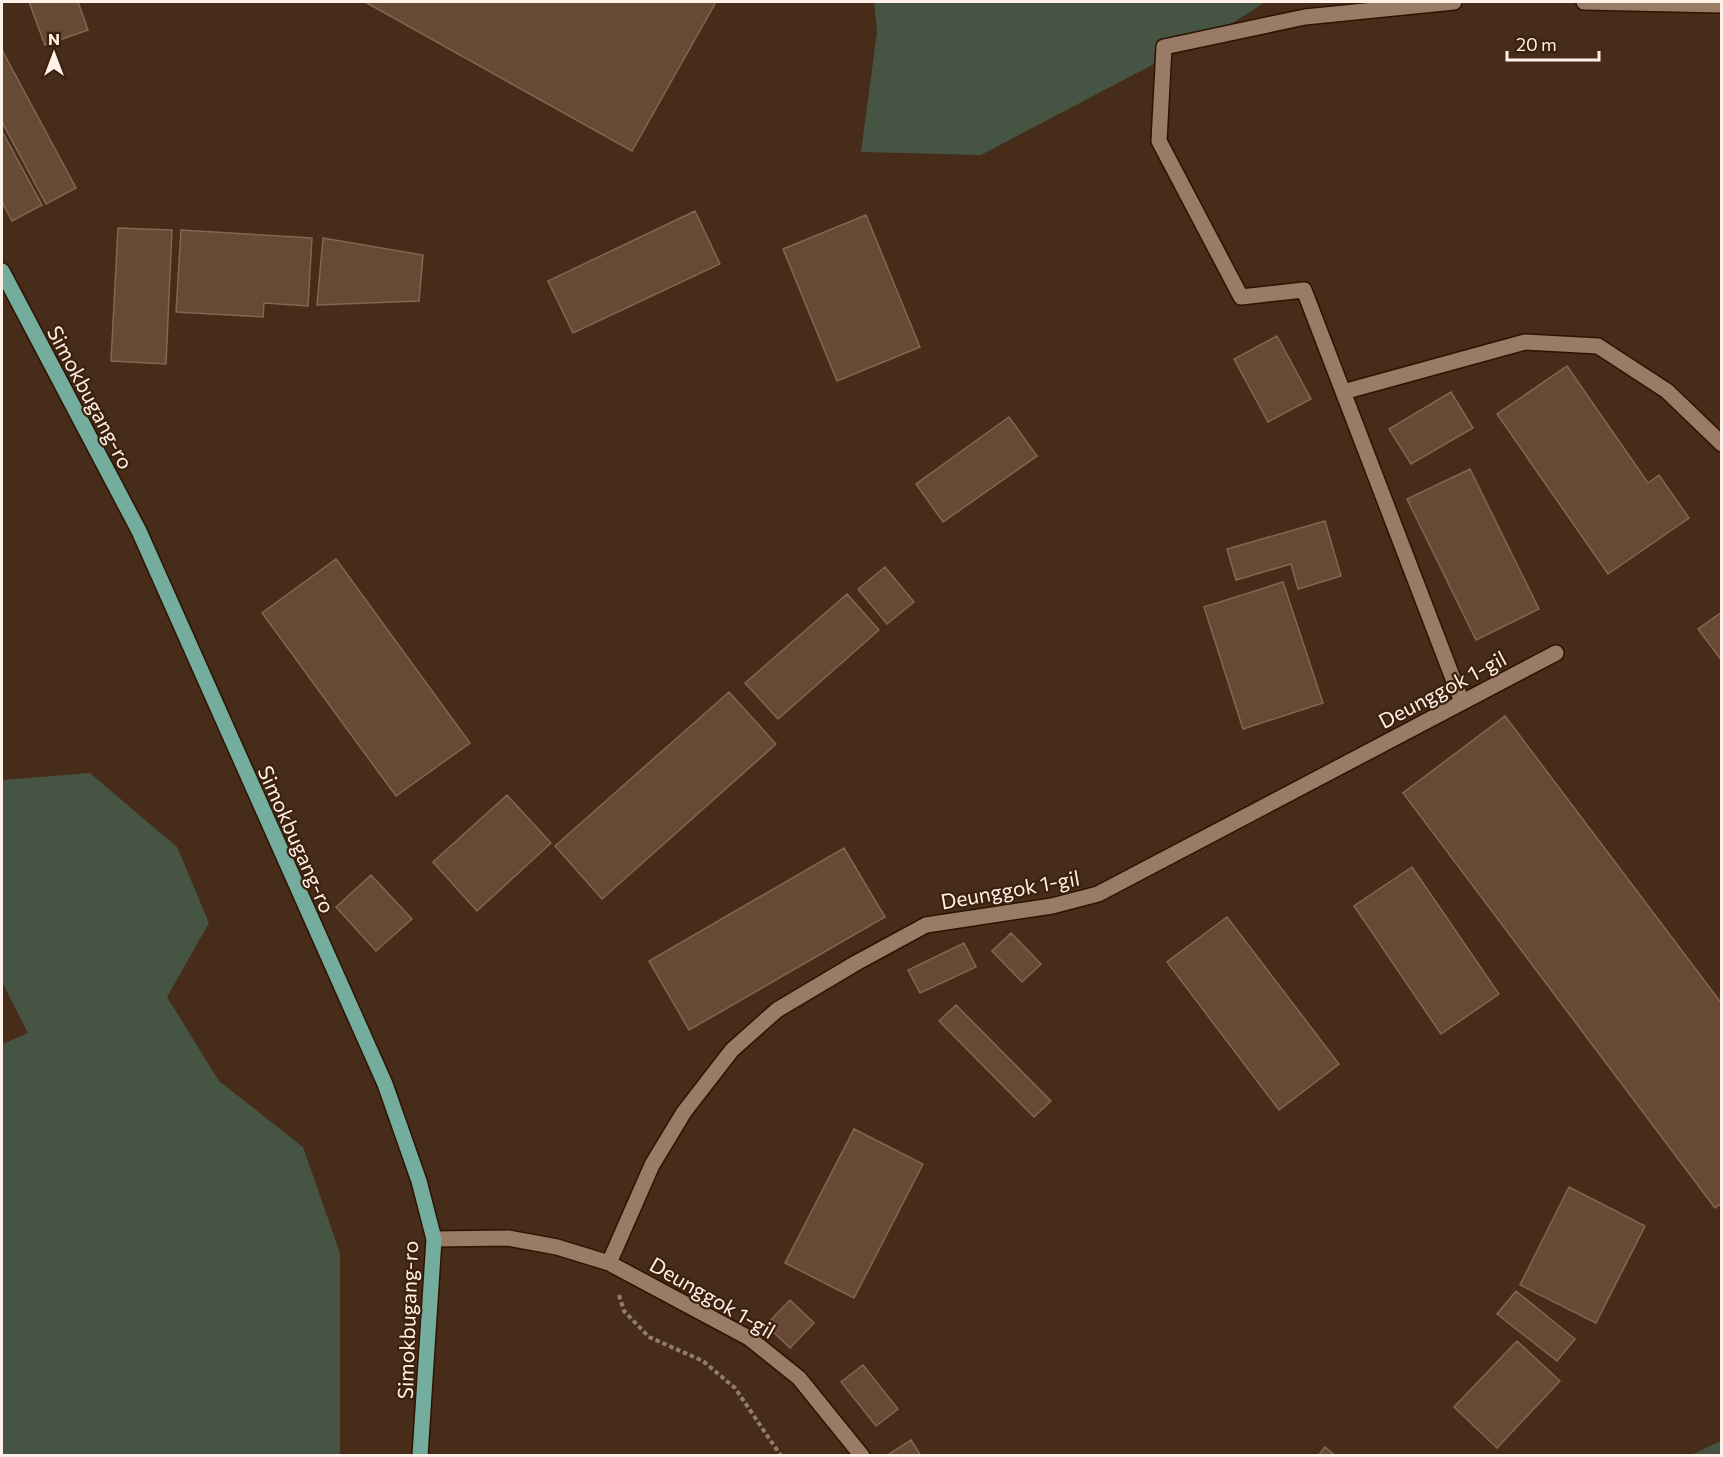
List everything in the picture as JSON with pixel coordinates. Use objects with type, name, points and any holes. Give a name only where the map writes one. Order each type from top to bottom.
[{"type":"main road","name":"Simokbugang-ro","points":[[2,271],[144,542],[304,907],[385,1084],[419,1181],[434,1239],[420,1455]]},
{"type":"street","points":[[1454,2],[1305,17],[1164,47],[1159,141],[1241,297],[1304,290],[1462,702]]},
{"type":"street","points":[[1584,2],[1722,5]]},
{"type":"street","points":[[1343,392],[1526,342],[1598,346],[1667,391],[1722,444]]},
{"type":"street","name":"Deunggok 1-gil","points":[[609,1263],[652,1166],[684,1112],[732,1050],[777,1010],[926,925],[1052,906],[1098,894],[1556,653]]},
{"type":"street","name":"Deunggok 1-gil","points":[[434,1239],[508,1238],[557,1247],[609,1263],[749,1338],[799,1378],[862,1455]]},
{"type":"path","points":[[609,1263],[624,1311],[649,1337],[703,1361],[735,1388],[781,1455]]},
{"type":"green space","points":[[874,2],[1265,2],[1236,21],[981,155],[861,152],[877,32]]},
{"type":"green space","points":[[90,773],[177,847],[209,923],[167,997],[219,1081],[303,1147],[340,1253],[340,1455],[2,1455],[2,1044],[28,1033],[2,982],[2,780]]},
{"type":"green space","points":[[1721,1441],[1721,1455],[1691,1455]]},
{"type":"building","points":[[29,2],[78,2],[88,30],[45,45]]},
{"type":"building","points":[[365,2],[716,2],[632,151]]},
{"type":"building","points":[[2,50],[76,188],[46,204],[2,122]]},
{"type":"building","points":[[2,131],[42,205],[12,221],[2,202]]},
{"type":"building","points":[[695,211],[720,264],[573,333],[548,281]]},
{"type":"building","points":[[866,215],[920,347],[837,381],[783,249]]},
{"type":"building","points":[[118,228],[172,230],[166,364],[111,361]]},
{"type":"building","points":[[181,230],[312,238],[308,306],[264,303],[263,317],[176,312]]},
{"type":"building","points":[[323,238],[423,255],[419,301],[317,305]]},
{"type":"building","points":[[1277,336],[1311,399],[1268,422],[1234,359]]},
{"type":"building","points":[[1567,366],[1648,483],[1659,475],[1689,518],[1608,574],[1497,414]]},
{"type":"building","points":[[1451,392],[1473,428],[1411,464],[1389,429]]},
{"type":"building","points":[[1009,417],[1037,456],[943,522],[916,484]]},
{"type":"building","points":[[1470,469],[1539,609],[1476,640],[1407,499]]},
{"type":"building","points":[[1325,521],[1341,576],[1298,589],[1291,564],[1236,580],[1227,549]]},
{"type":"building","points":[[336,559],[470,743],[396,796],[262,613]]},
{"type":"building","points":[[885,567],[914,602],[887,624],[858,589]]},
{"type":"building","points":[[1283,582],[1323,703],[1243,729],[1204,607]]},
{"type":"building","points":[[847,594],[879,630],[778,719],[745,683]]},
{"type":"building","points":[[1722,612],[1722,661],[1698,629]]},
{"type":"building","points":[[729,692],[776,744],[602,899],[555,846]]},
{"type":"building","points":[[1505,716],[1722,1004],[1722,1203],[1715,1208],[1403,793]]},
{"type":"building","points":[[507,795],[551,843],[477,911],[433,862]]},
{"type":"building","points":[[844,848],[885,917],[689,1030],[649,961]]},
{"type":"building","points":[[1412,867],[1499,994],[1441,1034],[1354,906]]},
{"type":"building","points":[[371,875],[412,919],[376,951],[336,907]]},
{"type":"building","points":[[1227,917],[1339,1064],[1279,1110],[1167,962]]},
{"type":"building","points":[[1011,933],[1041,964],[1022,982],[992,951]]},
{"type":"building","points":[[964,943],[976,967],[920,993],[908,970]]},
{"type":"building","points":[[956,1005],[1051,1101],[1034,1117],[939,1021]]},
{"type":"building","points":[[854,1129],[923,1164],[854,1298],[785,1263]]},
{"type":"building","points":[[1569,1187],[1645,1226],[1596,1323],[1520,1285]]},
{"type":"building","points":[[1516,1291],[1575,1339],[1557,1361],[1497,1314]]},
{"type":"building","points":[[790,1300],[814,1323],[790,1348],[766,1325]]},
{"type":"building","points":[[1517,1341],[1560,1381],[1497,1448],[1454,1407]]},
{"type":"building","points":[[863,1365],[898,1409],[876,1426],[841,1382]]},
{"type":"building","points":[[911,1440],[921,1456],[886,1456]]},
{"type":"building","points":[[1325,1447],[1336,1456],[1318,1456]]}]
